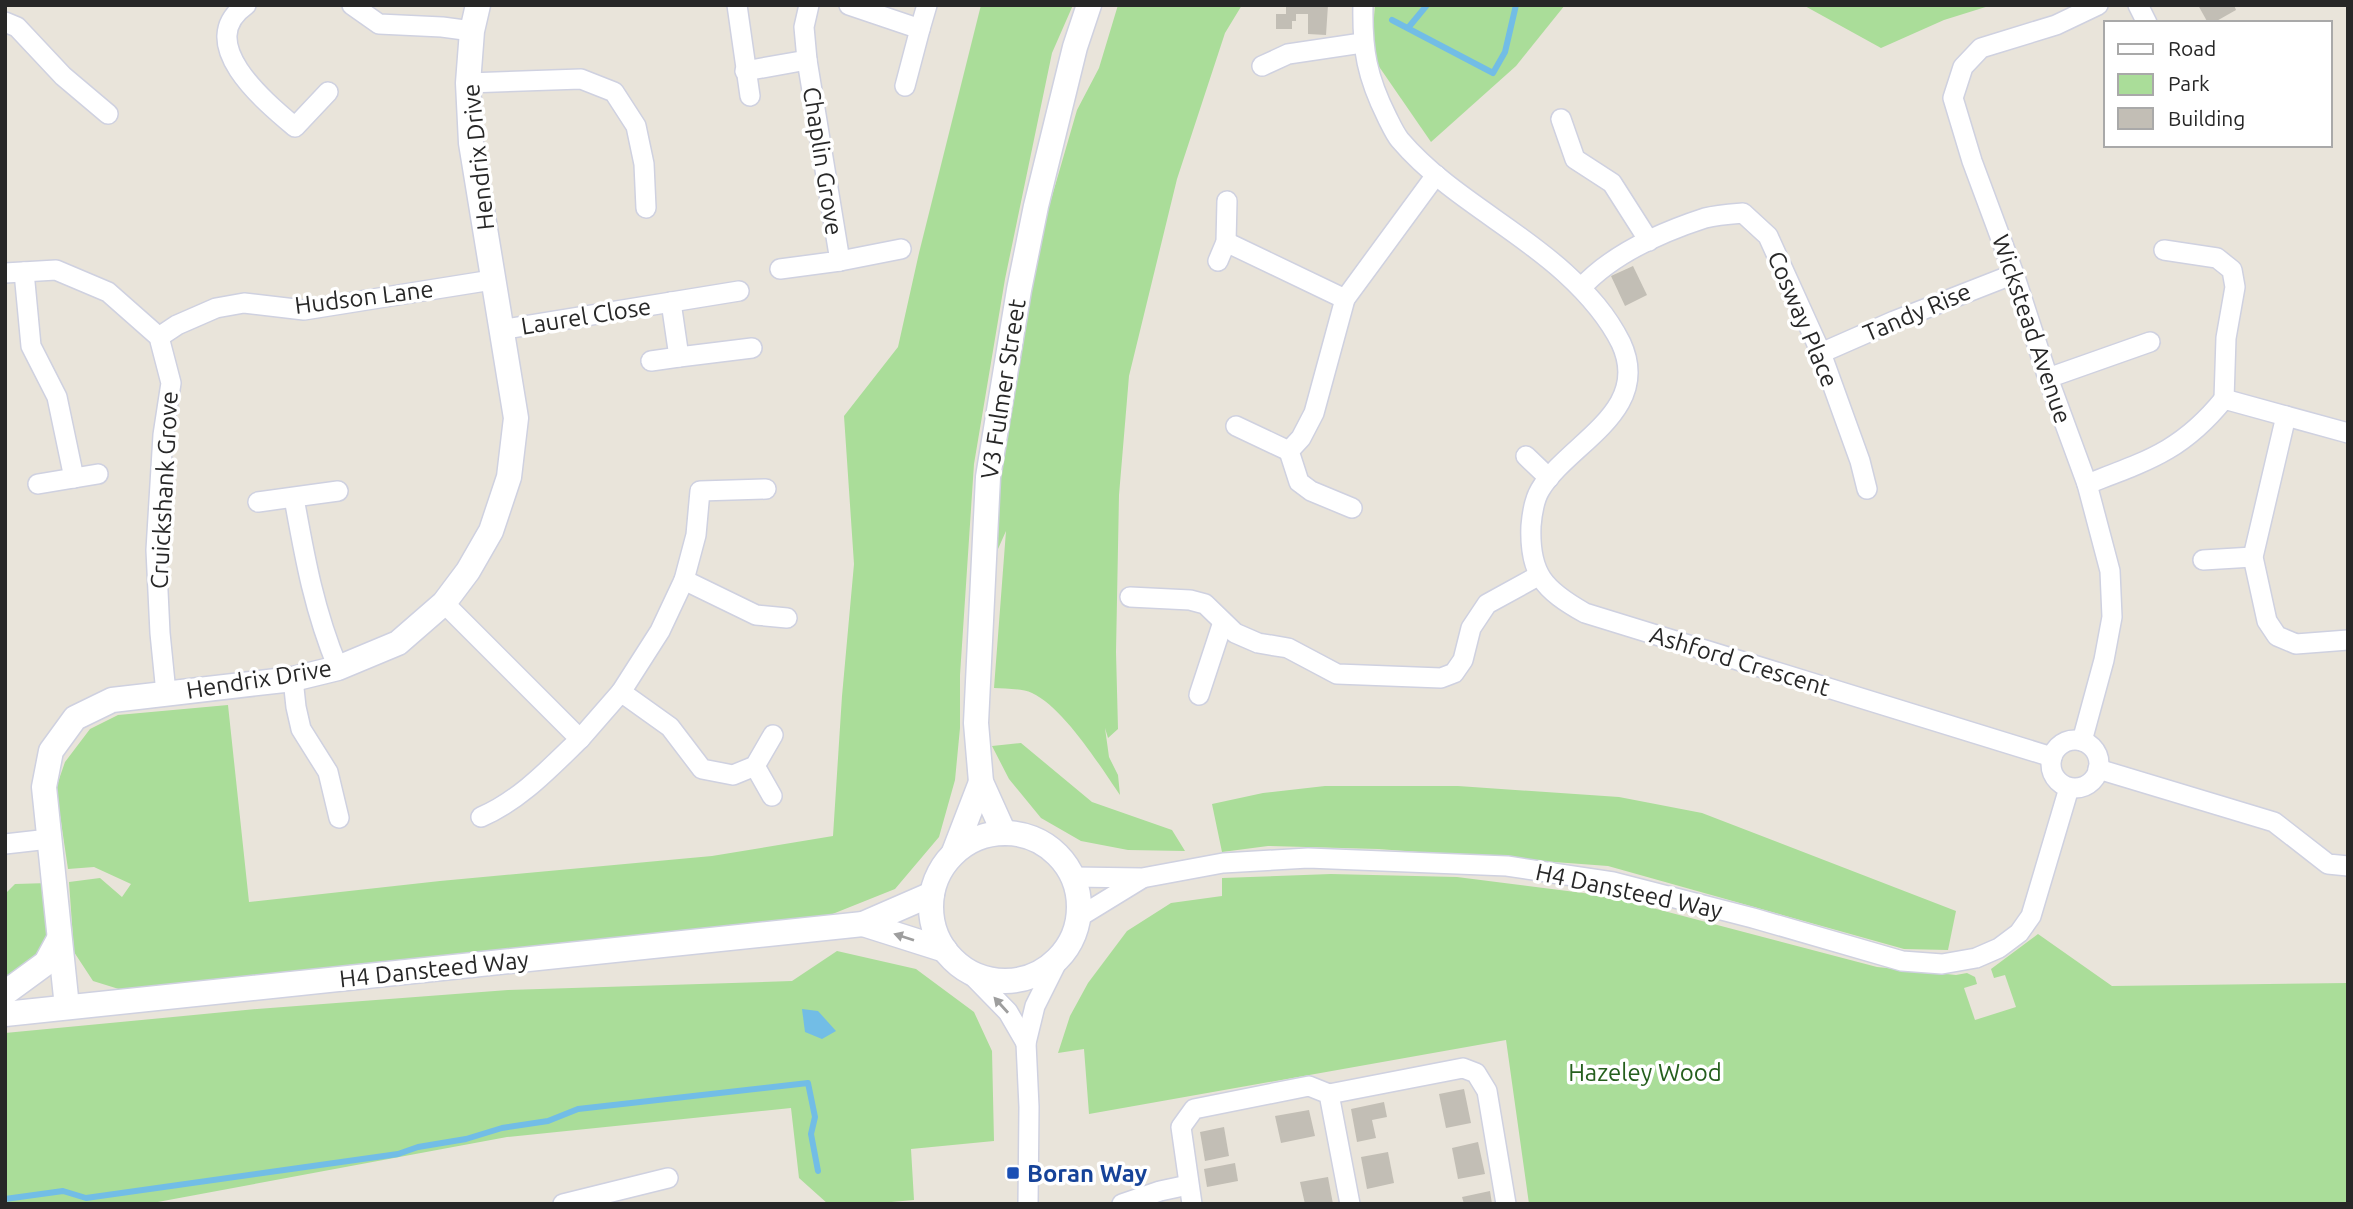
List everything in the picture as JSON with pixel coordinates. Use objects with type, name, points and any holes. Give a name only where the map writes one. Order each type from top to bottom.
[{"type":"street","points":[[246,5],[235,13],[226,35],[230,56],[260,97],[295,127],[328,92]]},
{"type":"street","points":[[352,5],[379,24],[442,27],[472,32]]},
{"type":"street","name":"Hendrix Drive","points":[[67,1007],[44,787],[51,751],[75,718],[112,700],[293,679],[338,668],[398,643],[444,603],[468,571],[491,531],[509,477],[516,418],[471,143],[468,83],[472,32],[478,5]]},
{"type":"street","points":[[737,5],[750,96]]},
{"type":"street","name":"Chaplin Grove","points":[[809,5],[804,27],[807,60],[840,261]]},
{"type":"street","points":[[849,5],[920,29]]},
{"type":"street","points":[[905,86],[927,5]]},
{"type":"street","name":"V3 Fulmer Street","points":[[1004,833],[981,782],[976,723],[988,477],[1036,206],[1075,47],[1089,5]]},
{"type":"street","points":[[1130,597],[1190,600],[1205,604],[1235,633],[1258,643],[1288,648],[1337,674],[1441,678],[1454,673],[1463,660],[1471,628],[1487,604],[1538,576],[1530,545],[1532,515],[1539,491],[1549,478],[1604,426],[1619,403],[1628,378],[1622,346],[1602,310],[1548,257],[1436,175],[1399,139],[1373,90],[1362,43],[1363,5]]},
{"type":"street","name":"Wickstead Avenue","points":[[2082,741],[2104,660],[2112,617],[2110,571],[2087,484],[1972,160],[1953,97],[1963,67],[1981,48],[2056,25],[2098,5]]},
{"type":"street","points":[[2138,5],[2146,21]]},
{"type":"street","points":[[5,22],[17,27],[63,76],[108,114]]},
{"type":"street","points":[[1262,66],[1287,54],[1362,43]]},
{"type":"street","name":"Chaplin Grove","points":[[745,71],[807,60]]},
{"type":"street","points":[[468,83],[581,79],[614,92],[636,126],[643,164],[646,208]]},
{"type":"street","points":[[1561,119],[1575,159],[1612,183],[1649,241]]},
{"type":"street","points":[[1289,451],[1314,413],[1345,299],[1436,175]]},
{"type":"street","points":[[1218,261],[1226,242],[1227,201]]},
{"type":"street","name":"Cosway Place","points":[[1581,288],[1618,256],[1649,241],[1706,218],[1743,213],[1768,236],[1821,353],[1860,461],[1867,489]]},
{"type":"street","points":[[1226,242],[1345,299]]},
{"type":"street","name":"Chaplin Grove","points":[[780,269],[901,249]]},
{"type":"street","points":[[2087,484],[2167,452],[2194,432],[2224,400],[2226,338],[2235,287],[2232,270],[2217,258],[2164,250]]},
{"type":"street","points":[[75,478],[57,397],[31,346],[15,272],[56,270],[108,292],[159,337]]},
{"type":"street","name":"Tandy Rise","points":[[1821,353],[1905,316],[2014,274]]},
{"type":"street","name":"Hudson Lane","points":[[159,337],[177,324],[216,309],[244,303],[304,310],[492,280]]},
{"type":"street","name":"Laurel Close","points":[[500,330],[739,291]]},
{"type":"street","name":"Laurel Close","points":[[671,302],[679,357]]},
{"type":"street","name":"Cruickshank Grove","points":[[159,337],[171,383],[163,435],[156,550],[166,693]]},
{"type":"street","points":[[2048,378],[2150,342]]},
{"type":"street","points":[[651,361],[752,348]]},
{"type":"street","points":[[2224,400],[2348,433]]},
{"type":"street","points":[[2286,416],[2253,557],[2267,621],[2277,636],[2296,644],[2348,640]]},
{"type":"street","points":[[1236,426],[1289,451],[1299,482],[1311,491],[1352,508]]},
{"type":"street","points":[[1526,456],[1549,478]]},
{"type":"street","points":[[38,484],[98,474]]},
{"type":"street","points":[[481,817],[497,810],[548,771],[621,692],[660,631],[684,580],[696,536],[700,491],[766,489]]},
{"type":"street","points":[[258,502],[338,491]]},
{"type":"street","points":[[294,498],[308,580],[326,640],[338,668]]},
{"type":"street","points":[[2203,560],[2253,557]]},
{"type":"street","name":"Ashford Crescent","points":[[1538,576],[1558,598],[1585,613],[2052,757]]},
{"type":"street","points":[[684,580],[756,615],[787,618]]},
{"type":"street","points":[[444,603],[580,739]]},
{"type":"street","points":[[1199,695],[1223,621]]},
{"type":"street","points":[[293,679],[301,729],[328,772],[339,818]]},
{"type":"street","points":[[621,692],[670,727],[702,769],[733,775],[755,766],[773,735]]},
{"type":"street","points":[[2067,741],[2082,741],[2094,749],[2099,762],[2098,769],[2091,782],[2069,788],[2052,772],[2052,757],[2061,744],[2067,741]]},
{"type":"street","points":[[755,766],[772,796]]},
{"type":"street","points":[[2098,769],[2274,822],[2328,864],[2348,866]]},
{"type":"street","name":"V3 Fulmer Street","points":[[954,852],[981,782]]},
{"type":"street","name":"H4 Dansteed Way","points":[[1073,877],[1142,878],[1223,863],[1308,858],[1507,866],[1614,882],[1902,961],[1942,964],[1976,958],[1999,948],[2019,933],[2031,916],[2069,788]]},
{"type":"street","points":[[1026,1043],[1008,1012],[944,950],[933,923],[932,894],[940,872],[954,852],[986,835],[1021,834],[1052,849],[1073,877],[1079,896],[1079,917],[1072,940],[1058,960],[1035,1006],[1026,1043],[1029,1107],[1028,1204]]},
{"type":"street","points":[[5,844],[49,839]]},
{"type":"street","name":"H4 Dansteed Way","points":[[1079,917],[1142,878]]},
{"type":"street","name":"H4 Dansteed Way","points":[[5,1014],[863,924],[932,894]]},
{"type":"street","name":"H4 Dansteed Way","points":[[863,924],[944,950]]},
{"type":"street","points":[[5,993],[46,963],[59,939]]},
{"type":"street","points":[[970,973],[1006,982],[1025,979],[1042,972],[1058,960]]},
{"type":"street","points":[[1122,1204],[1160,1191],[1190,1194],[1181,1127],[1195,1109],[1309,1086],[1329,1094],[1464,1068],[1476,1073],[1487,1091],[1506,1204]]},
{"type":"street","points":[[1329,1094],[1350,1204]]},
{"type":"street","points":[[563,1204],[668,1178]]},
{"type":"green space","points":[[981,5],[1073,5],[1052,53],[1005,279],[974,464],[955,780],[939,837],[895,889],[830,915],[122,990],[93,981],[74,952],[69,882],[100,878],[122,897],[131,884],[94,867],[68,869],[56,788],[65,762],[90,729],[118,715],[228,705],[249,902],[712,856],[833,836],[854,564],[844,416],[898,347]]},
{"type":"green space","points":[[1118,5],[1242,5],[1225,33],[1177,179],[1129,376],[1119,495],[1116,652],[1118,729],[1108,738],[1105,728],[1109,757],[1118,775],[1120,795],[1069,724],[1044,700],[1023,690],[994,688],[1006,531],[994,558],[998,483],[1035,255],[1077,110],[1099,68]]},
{"type":"green space","points":[[1375,5],[1565,5],[1516,66],[1431,142],[1371,55]]},
{"type":"green space","points":[[1803,5],[1992,5],[1944,20],[1881,48]]},
{"type":"green space","points":[[1021,743],[1092,802],[1172,830],[1185,851],[1128,850],[1081,841],[1041,818],[1009,779],[992,746]]},
{"type":"green space","points":[[1325,786],[1458,786],[1619,797],[1702,813],[1956,911],[1948,950],[1904,949],[1608,866],[1378,849],[1268,846],[1222,852],[1212,804],[1263,793]]},
{"type":"green space","name":"Hazeley Wood","points":[[1331,874],[1457,877],[1607,896],[1877,967],[1956,975],[1967,973],[1975,977],[1977,984],[1964,988],[1975,1020],[2016,1007],[2005,975],[1994,978],[1991,969],[2038,934],[2112,986],[2348,983],[2348,1204],[1529,1204],[1506,1040],[1089,1114],[1084,1049],[1058,1053],[1070,1016],[1088,983],[1127,931],[1171,903],[1222,896],[1222,878]]},
{"type":"green space","points":[[49,883],[53,925],[33,965],[5,986],[5,894],[15,884]]},
{"type":"green space","points":[[837,951],[916,969],[974,1012],[992,1051],[994,1141],[911,1149],[914,1200],[828,1204],[799,1178],[791,1108],[507,1137],[147,1204],[5,1204],[5,1033],[257,1009],[508,990],[792,981]]},
{"type":"water","points":[[802,1009],[818,1011],[836,1031],[822,1039],[805,1032]]},
{"type":"building","points":[[1286,5],[1328,5],[1326,35],[1308,34],[1308,14],[1296,14],[1292,29],[1276,29],[1276,14],[1286,14]]},
{"type":"building","points":[[2198,5],[2234,5],[2236,10],[2217,21],[2207,21]]},
{"type":"building","points":[[1633,266],[1647,295],[1625,306],[1611,276]]},
{"type":"building","points":[[1464,1089],[1471,1123],[1446,1128],[1439,1094]]},
{"type":"building","points":[[1384,1102],[1387,1117],[1372,1120],[1376,1138],[1357,1142],[1351,1109]]},
{"type":"building","points":[[1309,1110],[1315,1136],[1281,1143],[1275,1116]]},
{"type":"building","points":[[1224,1127],[1229,1156],[1205,1161],[1200,1132]]},
{"type":"building","points":[[1478,1142],[1485,1174],[1458,1179],[1452,1148]]},
{"type":"building","points":[[1388,1152],[1394,1183],[1367,1189],[1361,1157]]},
{"type":"building","points":[[1235,1163],[1238,1181],[1207,1187],[1204,1169]]},
{"type":"building","points":[[1328,1177],[1333,1204],[1305,1204],[1300,1182]]},
{"type":"building","points":[[1490,1191],[1492,1204],[1464,1204],[1462,1197]]},
{"type":"waterway","points":[[1408,28],[1427,5]]},
{"type":"waterway","points":[[1392,20],[1493,73],[1505,52],[1516,5]]},
{"type":"waterway","points":[[5,1199],[63,1191],[86,1198],[398,1154],[502,1128],[548,1121],[578,1109],[808,1083],[815,1117],[811,1134],[818,1171]]},
{"type":"place","name":"Boran Way","points":[[1013,1173]]}]
